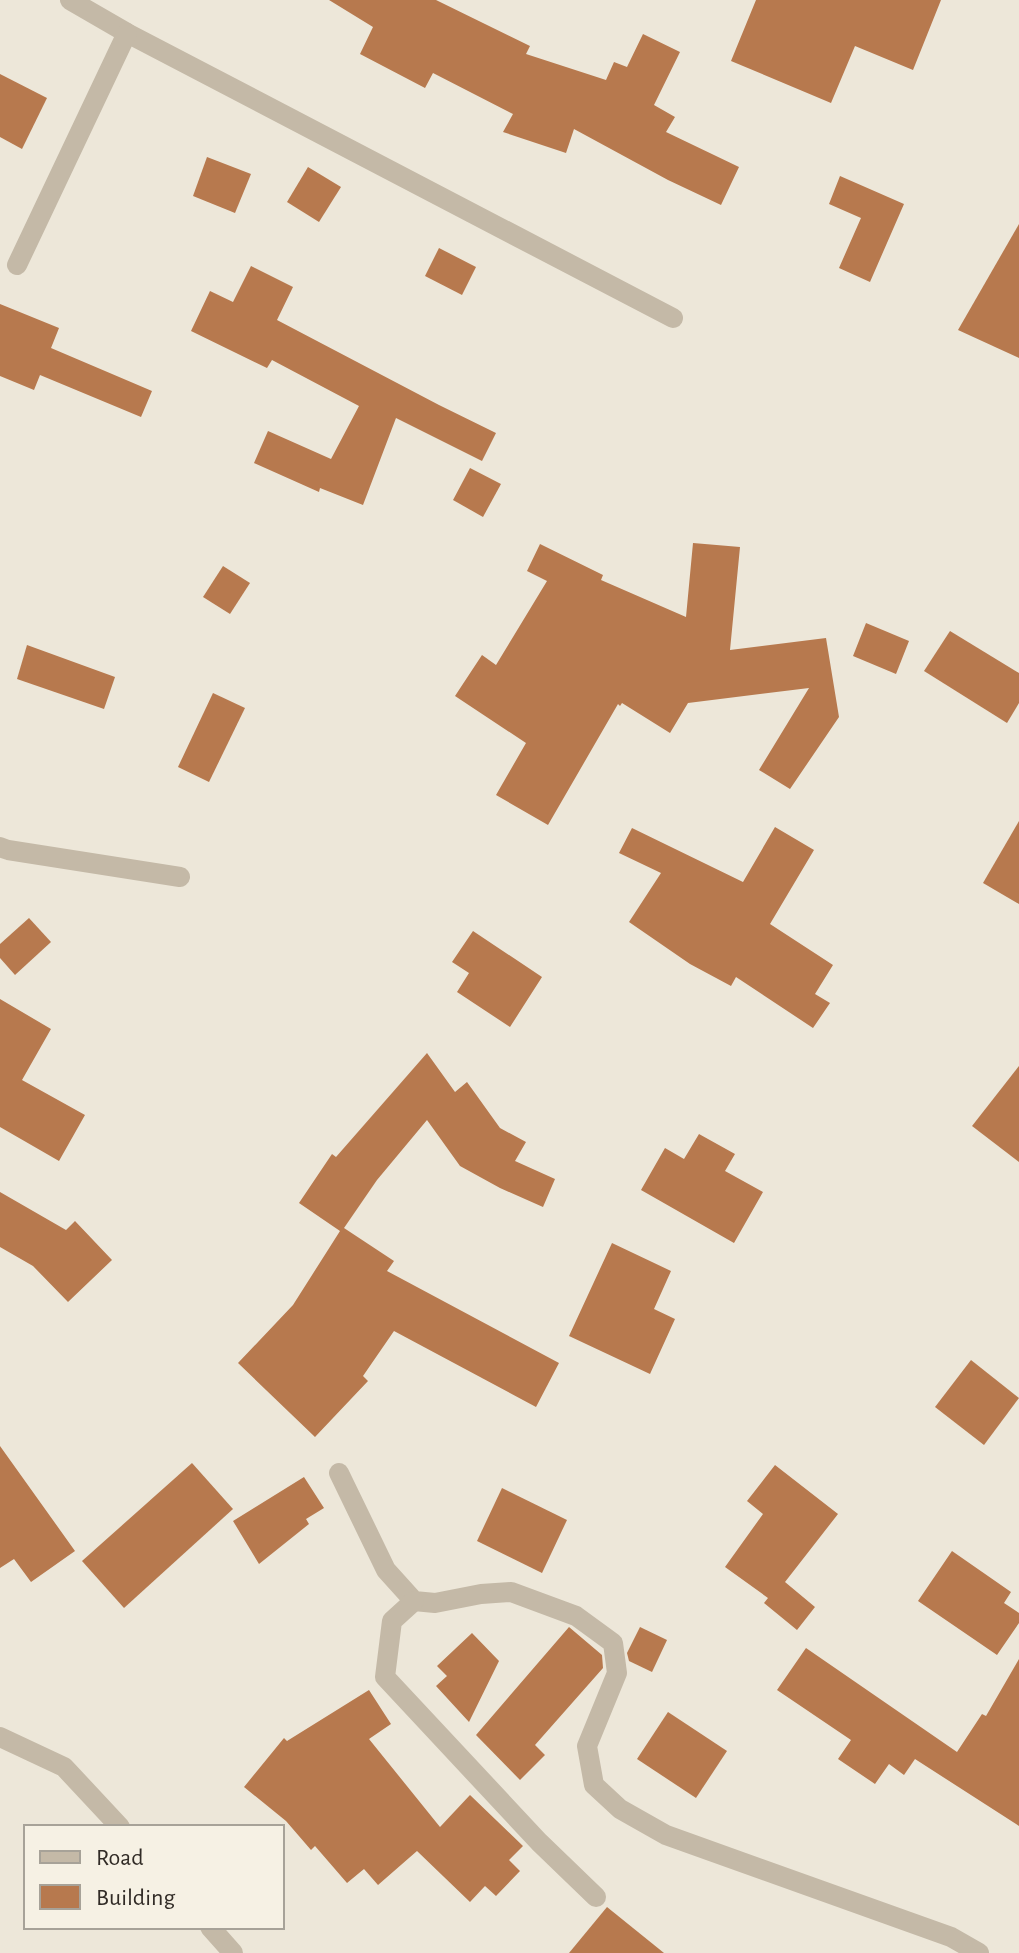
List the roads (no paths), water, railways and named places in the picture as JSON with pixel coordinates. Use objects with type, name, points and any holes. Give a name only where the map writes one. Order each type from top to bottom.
[{"type":"street","points":[[70,0],[127,33],[673,318]]},
{"type":"street","points":[[17,265],[127,33]]},
{"type":"street","points":[[0,847],[180,877]]},
{"type":"street","points":[[339,1473],[386,1570],[414,1601],[435,1603],[511,1592],[576,1616],[613,1643],[617,1673],[587,1746],[594,1785],[620,1809],[666,1835],[951,1937],[979,1953]]},
{"type":"street","points":[[414,1601],[392,1621],[385,1677],[539,1842],[596,1897]]},
{"type":"street","points":[[0,1737],[64,1767],[118,1825]]},
{"type":"street","points":[[212,1929],[233,1953]]}]
